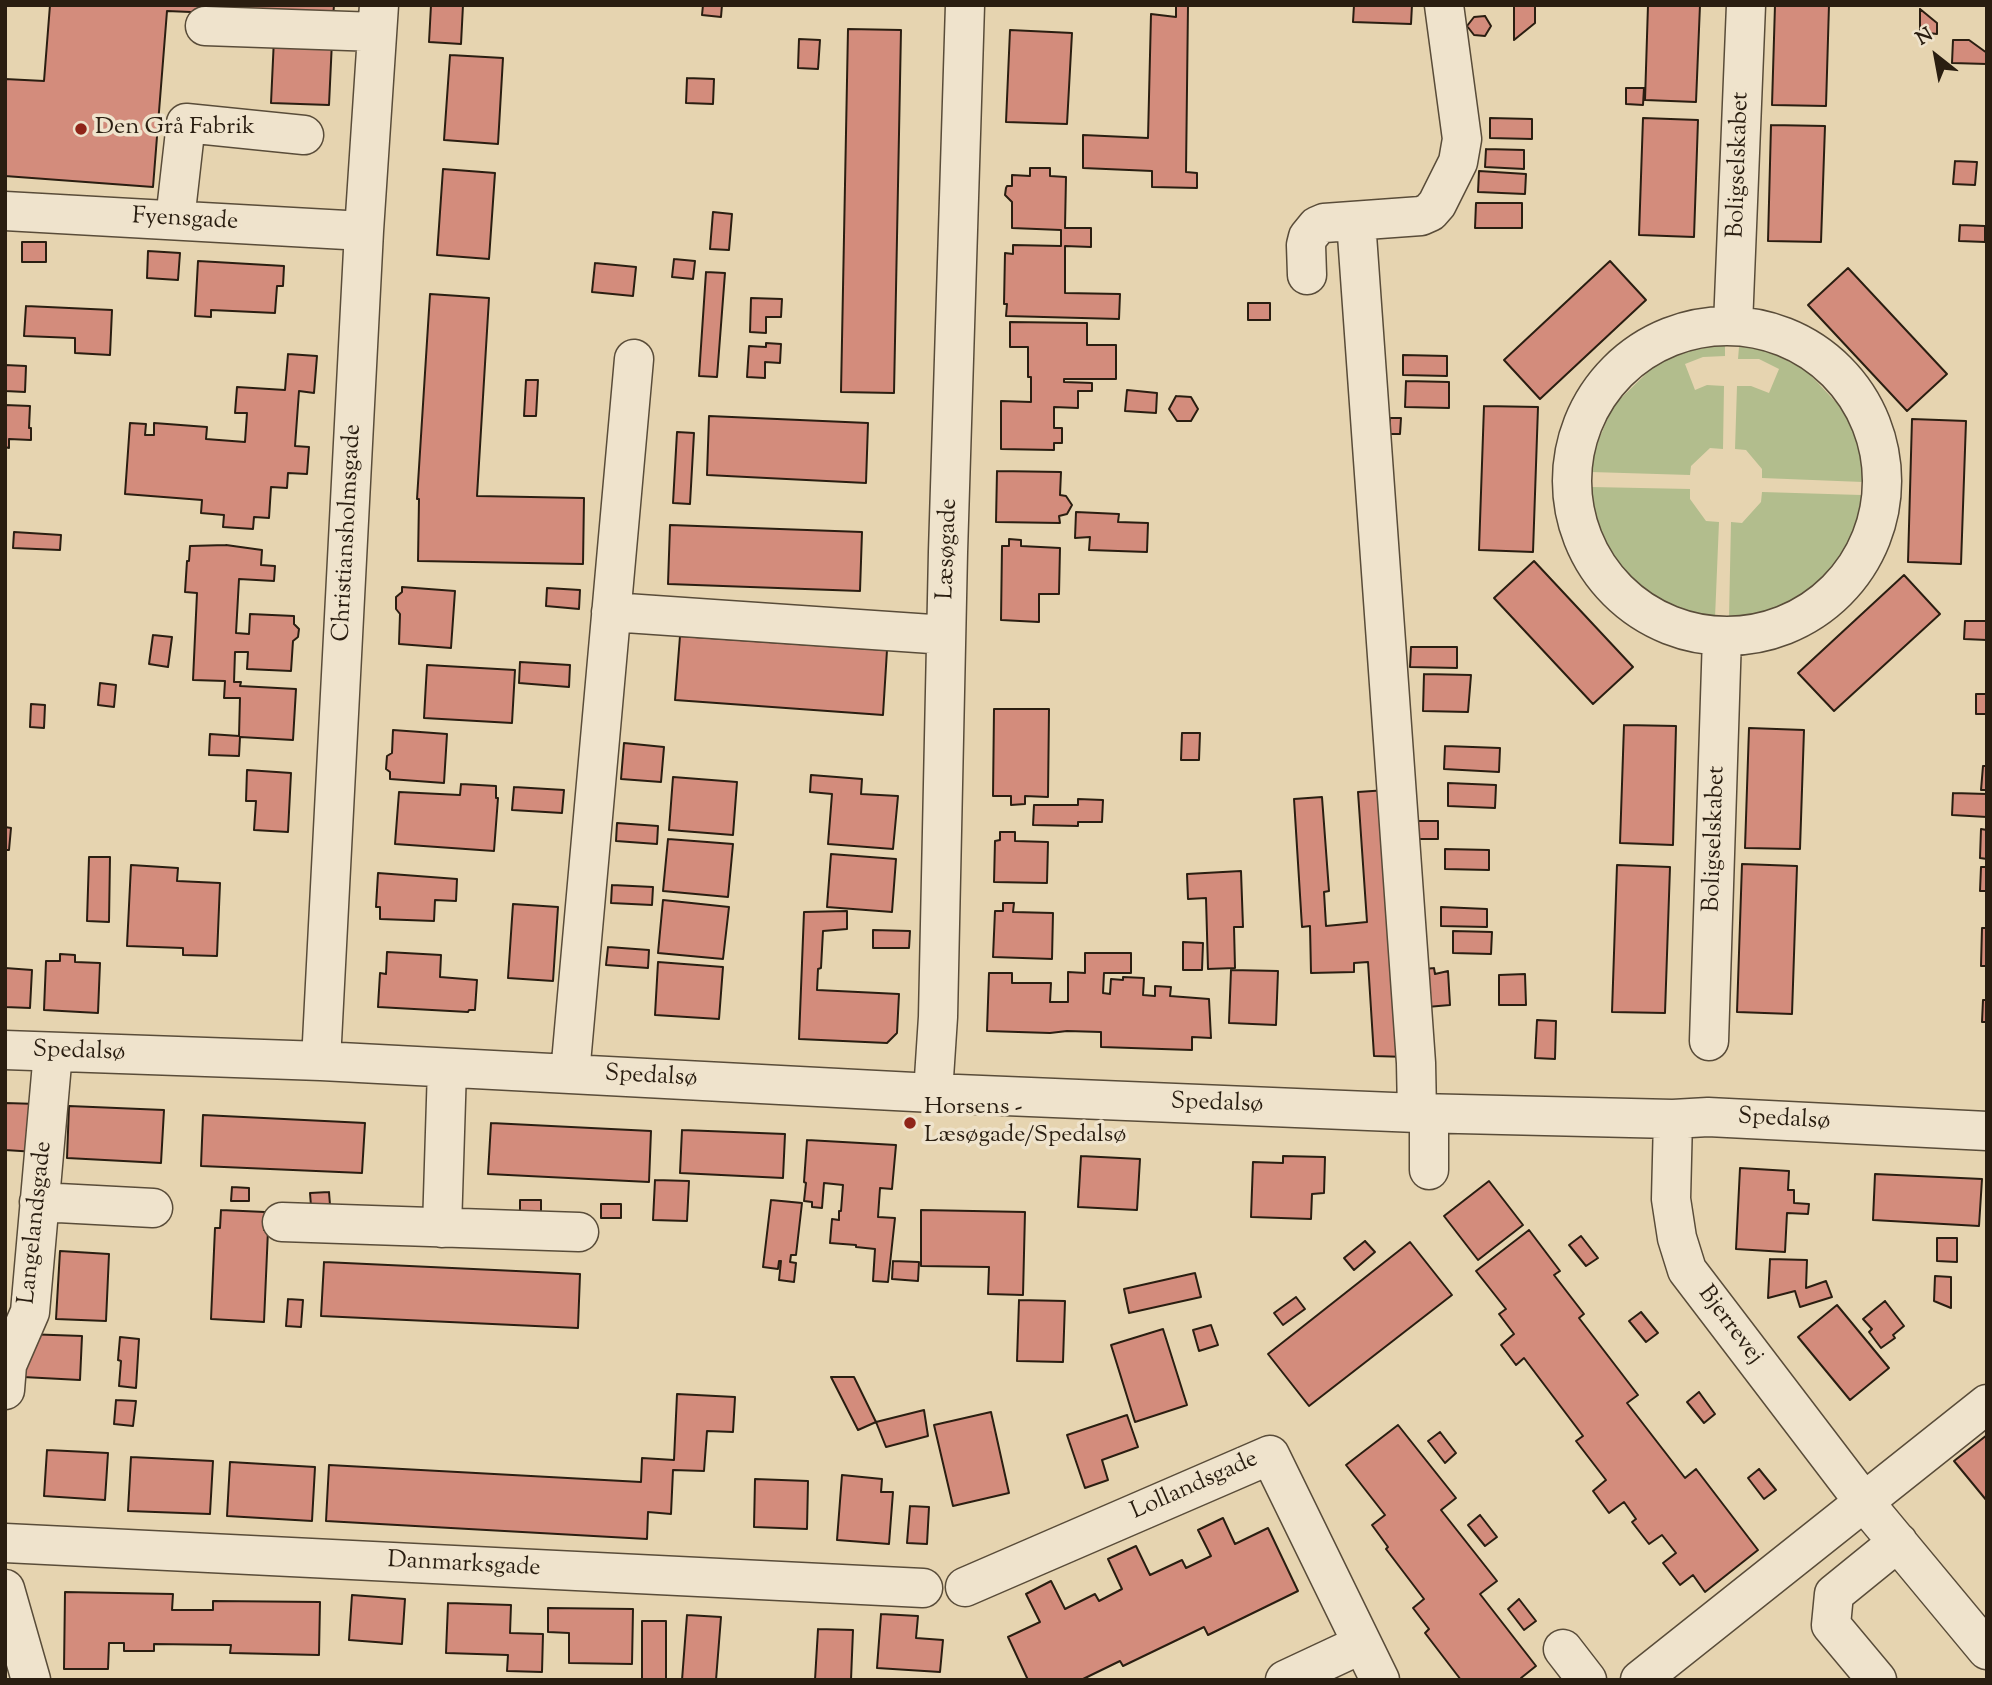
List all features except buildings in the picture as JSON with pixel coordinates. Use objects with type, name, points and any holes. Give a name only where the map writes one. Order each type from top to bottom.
[{"type":"street","name":"Læsøgade","points":[[933,1093],[938,1017],[946,635],[965,5]]},
{"type":"street","points":[[1307,275],[1306,245],[1312,231],[1324,223],[1421,216],[1430,212],[1437,204],[1458,162],[1462,139],[1444,5]]},
{"type":"street","name":"Boligselskabet","points":[[1733,325],[1746,5]]},
{"type":"street","points":[[205,26],[378,19]]},
{"type":"street","name":"Christiansholmsgade","points":[[321,1061],[364,231],[378,19]]},
{"type":"street","points":[[175,220],[186,123],[304,135]]},
{"type":"street","name":"Fyensgade","points":[[5,211],[364,231]]},
{"type":"street","points":[[1356,221],[1416,1063],[1430,1170]]},
{"type":"street","points":[[1733,325],[1773,332],[1809,349],[1840,374],[1864,406],[1873,425],[1878,444],[1882,488],[1876,524],[1868,546],[1860,561],[1834,593],[1801,617],[1763,632],[1722,636],[1682,629],[1645,613],[1614,588],[1590,555],[1576,517],[1572,477],[1578,437],[1594,399],[1620,367],[1654,344],[1692,329],[1733,325]]},
{"type":"street","points":[[570,1074],[634,359]]},
{"type":"street","points":[[611,612],[946,635]]},
{"type":"street","name":"Boligselskabet","points":[[1709,1041],[1722,636]]},
{"type":"street","name":"Spedalsø","points":[[5,1050],[321,1061],[933,1093],[1423,1114],[1674,1119],[1708,1117],[1987,1131]]},
{"type":"street","name":"Langelandsgade","points":[[5,1390],[7,1365],[30,1312],[53,1052]]},
{"type":"street","points":[[442,1228],[447,1068]]},
{"type":"street","name":"Bjerrevej","points":[[1674,1119],[1671,1199],[1677,1238],[1687,1270],[1864,1502],[1987,1650]]},
{"type":"street","points":[[39,1202],[153,1208]]},
{"type":"street","points":[[282,1222],[579,1232]]},
{"type":"street","points":[[1640,1680],[1987,1404]]},
{"type":"street","name":"Lollandsgade","points":[[965,1587],[1270,1455],[1380,1680]]},
{"type":"street","points":[[1877,1680],[1831,1625],[1834,1594],[1898,1542]]},
{"type":"street","name":"Danmarksgade","points":[[5,1543],[923,1588]]},
{"type":"street","points":[[5,1589],[31,1680]]},
{"type":"street","points":[[1285,1680],[1363,1644]]},
{"type":"street","points":[[1563,1649],[1587,1680]]},
{"type":"green space","points":[[1705,345],[1725,345],[1725,356],[1703,357],[1685,364],[1695,390],[1707,385],[1724,386],[1723,449],[1710,448],[1691,466],[1690,475],[1591,472],[1594,451],[1613,406],[1656,364]]},
{"type":"green space","points":[[1739,347],[1760,348],[1805,369],[1845,412],[1863,457],[1863,482],[1762,478],[1762,469],[1746,450],[1735,449],[1737,386],[1751,386],[1769,393],[1779,369],[1759,359],[1738,359]]},
{"type":"green space","points":[[1591,487],[1690,489],[1690,499],[1706,521],[1719,522],[1715,618],[1693,616],[1652,601],[1609,552],[1590,506]]},
{"type":"green space","points":[[1762,492],[1861,495],[1861,520],[1842,560],[1799,601],[1750,619],[1729,618],[1731,522],[1742,523],[1761,502]]},
{"type":"place","name":"Den Grå Fabrik","points":[[81,129]]},
{"type":"place","name":"Horsens - Læsøgade/Spedalsø","points":[[910,1123]]}]
